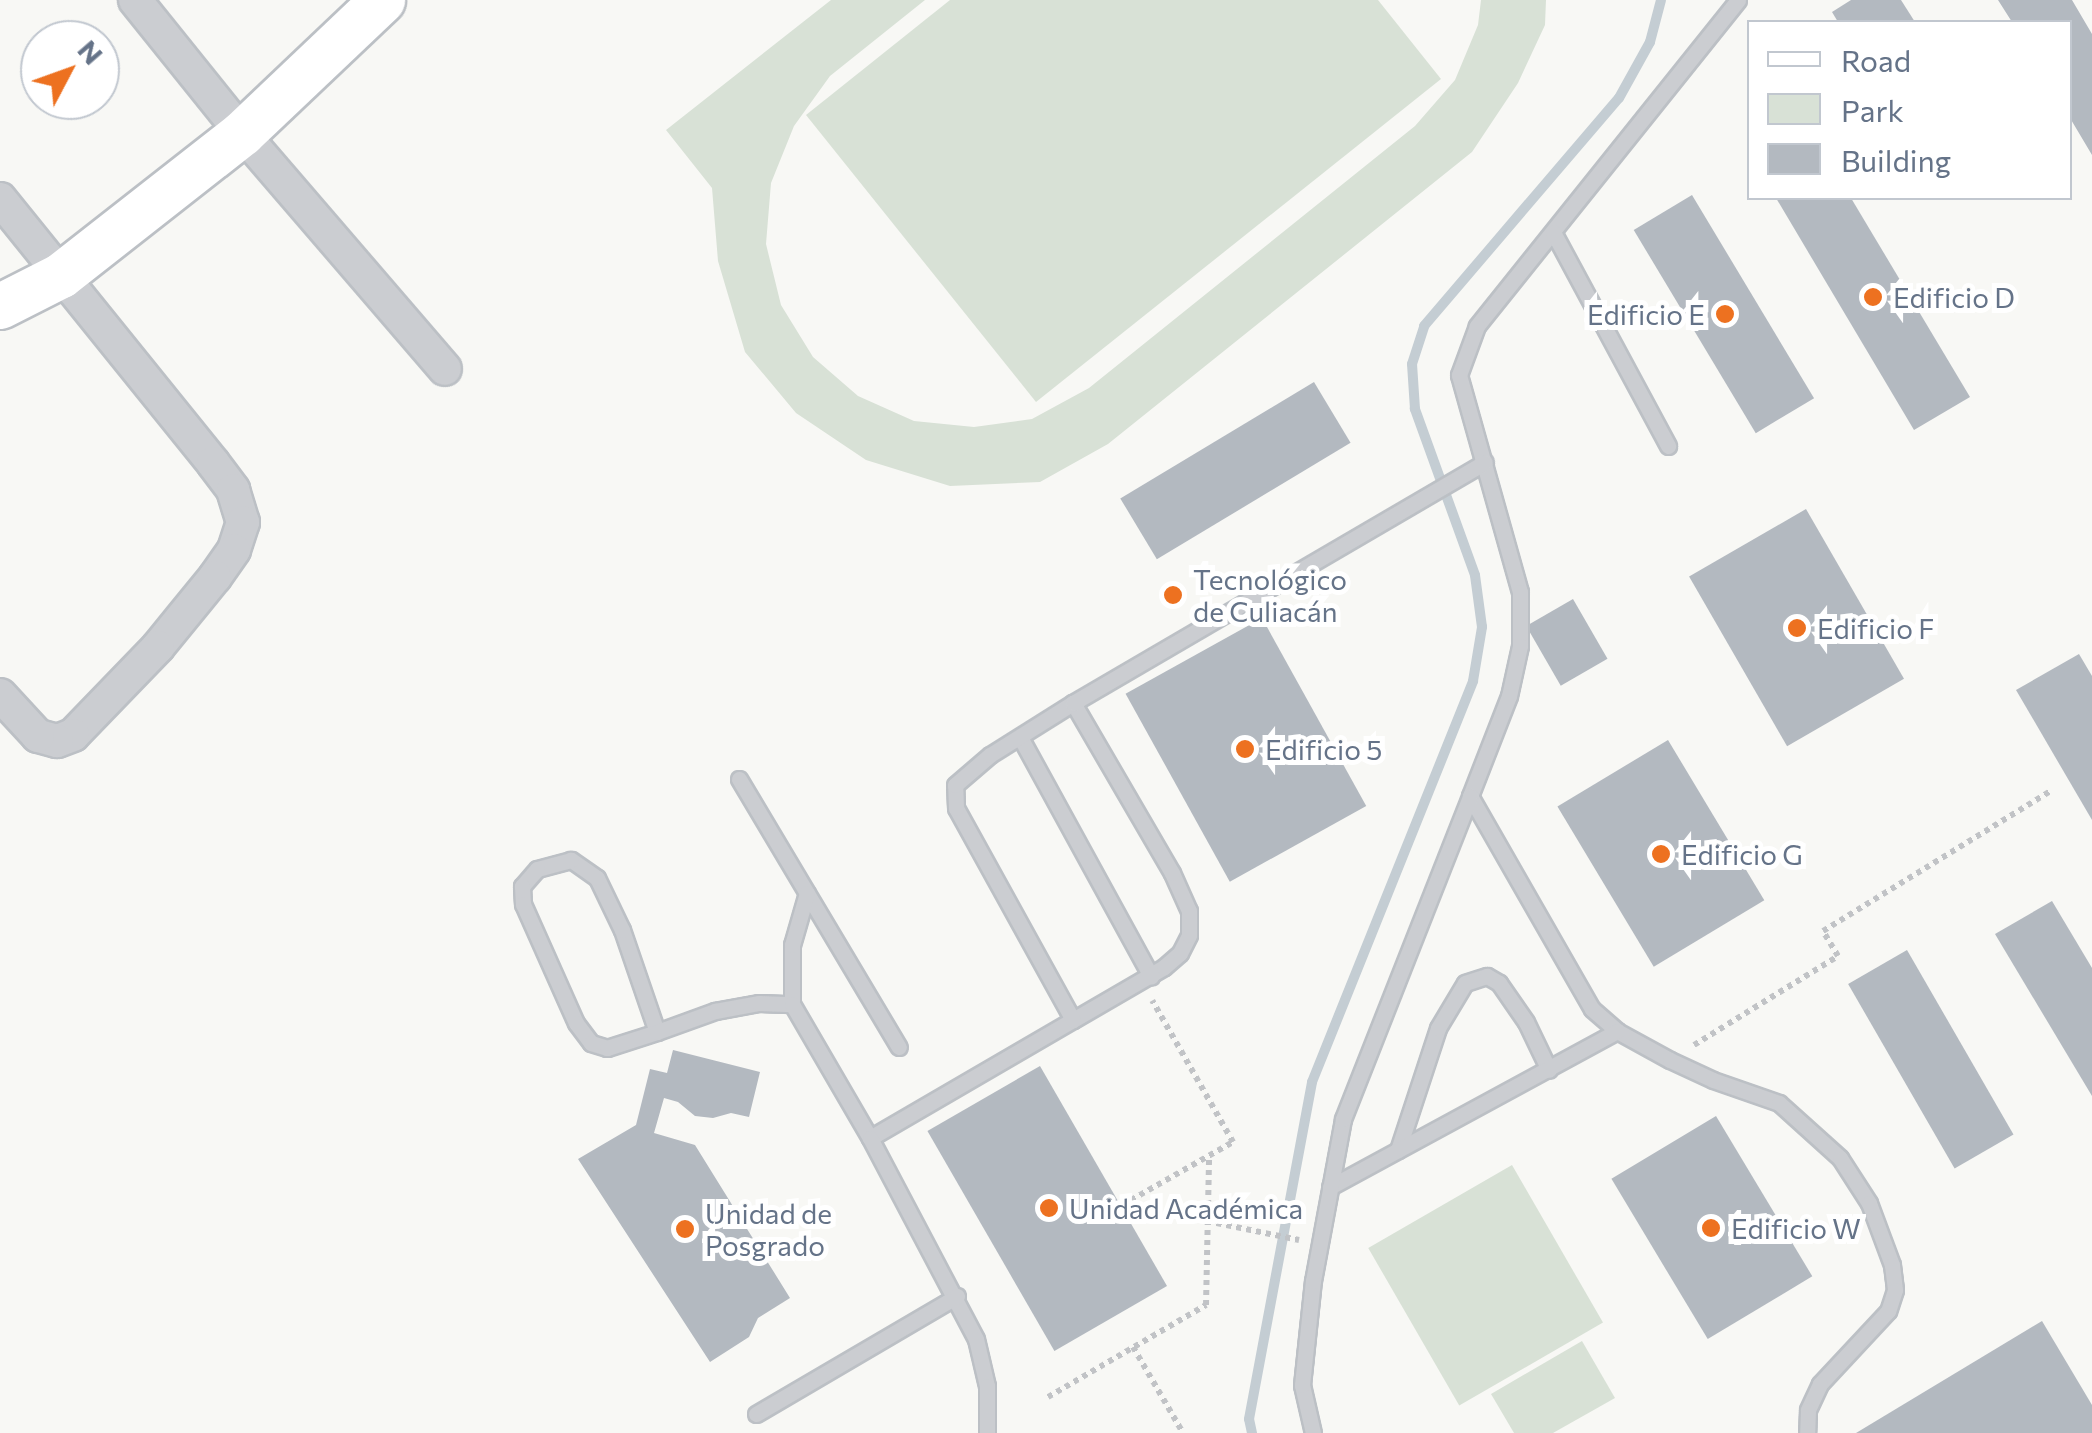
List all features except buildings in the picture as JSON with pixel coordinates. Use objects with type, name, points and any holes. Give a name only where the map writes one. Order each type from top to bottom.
[{"type":"main road","points":[[0,306],[60,274],[242,132],[382,0]]},
{"type":"street","points":[[135,0],[242,132],[446,369]]},
{"type":"street","points":[[0,199],[232,490],[242,522],[234,550],[158,647],[72,735],[56,740],[38,736],[0,696]]},
{"type":"lane","points":[[1313,1433],[1302,1385],[1343,1119],[1509,696],[1520,646],[1520,592],[1459,375],[1478,326],[1738,0]]},
{"type":"lane","points":[[1553,232],[1668,446]]},
{"type":"lane","points":[[1073,1020],[952,796],[964,775],[1074,703],[1485,462]]},
{"type":"lane","points":[[870,1138],[1146,979],[1180,953],[1189,935],[1189,911],[1172,873],[1074,703]]},
{"type":"lane","points":[[1020,736],[1146,979]]},
{"type":"lane","points":[[739,779],[899,1048]]},
{"type":"lane","points":[[1470,796],[1592,1009],[1617,1030],[1670,1060],[1713,1080],[1779,1102],[1808,1124],[1840,1158],[1880,1225],[1892,1265],[1891,1300],[1870,1332],[1820,1384],[1808,1410],[1807,1433]]},
{"type":"lane","points":[[657,1032],[622,930],[597,878],[571,860],[537,869],[522,886],[523,904],[581,1032],[591,1043],[607,1048],[657,1032],[715,1011],[759,1003],[792,1004]]},
{"type":"lane","points":[[807,892],[792,946],[792,1004],[957,1296],[976,1339],[987,1386],[987,1433]]},
{"type":"lane","points":[[1398,1150],[1438,1028],[1465,982],[1487,976],[1500,983],[1526,1022],[1549,1070]]},
{"type":"lane","points":[[1330,1187],[1617,1030]]},
{"type":"lane","points":[[756,1414],[957,1296]]},
{"type":"path","points":[[1670,1060],[1838,956],[1822,931],[2052,790]]},
{"type":"path","points":[[1131,1200],[1233,1142],[1146,979]]},
{"type":"path","points":[[1048,1398],[1206,1304],[1209,1156]]},
{"type":"path","points":[[1207,1220],[1297,1240]]},
{"type":"path","points":[[1133,1348],[1183,1433]]},
{"type":"green space","points":[[831,0],[925,0],[830,76],[794,126],[771,183],[766,244],[781,305],[813,357],[858,396],[914,421],[974,427],[1032,419],[1089,388],[1415,126],[1455,80],[1478,25],[1481,0],[1546,0],[1545,25],[1518,83],[1472,152],[1108,444],[1040,482],[950,486],[866,460],[796,413],[745,352],[718,261],[712,188],[666,130]]},
{"type":"green space","points":[[950,0],[1378,0],[1441,79],[1036,402],[806,115]]},
{"type":"green space","points":[[1512,1165],[1603,1323],[1459,1406],[1368,1248]]},
{"type":"green space","points":[[1582,1341],[1615,1398],[1553,1433],[1514,1433],[1491,1394]]},
{"type":"waterway","points":[[1252,1433],[1249,1419],[1312,1082],[1473,681],[1482,627],[1475,575],[1415,409],[1412,364],[1424,326],[1619,98],[1650,42],[1661,0]]},
{"type":"place","name":"Edificio D","points":[[1873,297]]},
{"type":"place","name":"Edificio E","points":[[1725,314]]},
{"type":"place","name":"Tecnológico de Culiacán","points":[[1173,595]]},
{"type":"place","name":"Edificio F","points":[[1797,628]]},
{"type":"place","name":"Edificio 5","points":[[1245,749]]},
{"type":"place","name":"Edificio G","points":[[1661,854]]},
{"type":"place","name":"Unidad Académica","points":[[1049,1208]]},
{"type":"place","name":"Edificio W","points":[[1711,1228]]},
{"type":"place","name":"Unidad de Posgrado","points":[[685,1229]]}]
